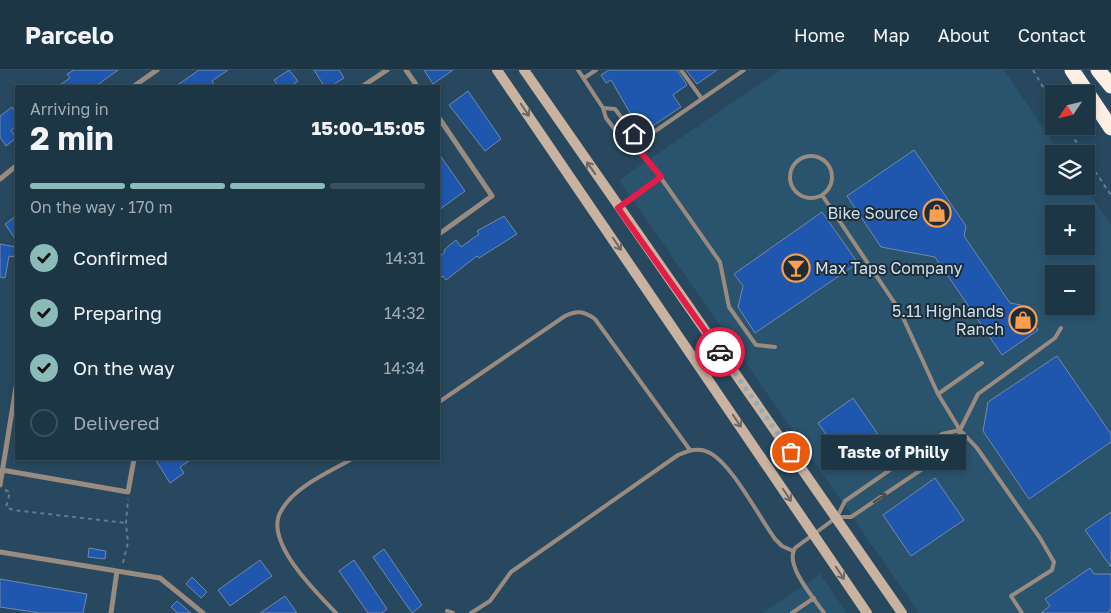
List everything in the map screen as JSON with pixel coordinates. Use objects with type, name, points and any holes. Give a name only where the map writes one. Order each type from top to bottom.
[{"type":"highway","points":[[1072,70],[1111,128]]},
{"type":"highway","points":[[1098,70],[1111,86]]},
{"type":"main road","points":[[497,70],[867,613]]},
{"type":"main road","points":[[524,70],[618,208],[837,517],[902,613]]},
{"type":"street","points":[[135,85],[157,70]]},
{"type":"street","points":[[364,85],[387,70]]},
{"type":"street","points":[[406,70],[416,85]]},
{"type":"street","points":[[440,119],[492,196],[440,233]]},
{"type":"street","points":[[0,179],[15,167]]},
{"type":"street","points":[[0,484],[15,393]]},
{"type":"street","points":[[2,470],[128,492],[134,460]]},
{"type":"street","points":[[0,552],[165,580],[203,613]]},
{"type":"street","points":[[111,613],[117,571]]},
{"type":"lane","points":[[578,70],[603,108],[606,118],[629,148],[639,150],[661,177],[720,262],[727,301],[737,321],[756,345],[775,346]]},
{"type":"lane","points":[[584,78],[596,70]]},
{"type":"lane","points":[[681,70],[702,99]]},
{"type":"lane","points":[[648,136],[744,70]]},
{"type":"lane","points":[[603,108],[615,109],[640,142],[639,150]]},
{"type":"lane","points":[[812,156],[819,157],[829,166],[832,172],[831,185],[822,195],[808,198],[795,192],[791,185],[790,171],[799,159],[812,156]]},
{"type":"lane","points":[[618,208],[661,177]]},
{"type":"lane","points":[[822,195],[896,304],[938,394],[960,430],[977,448],[1040,538],[1054,562],[1052,570],[1011,596],[1022,613]]},
{"type":"lane","points":[[440,401],[565,316],[576,311],[586,313],[595,319],[690,450]]},
{"type":"lane","points":[[837,517],[851,517],[958,445],[960,430],[978,394],[1055,338],[1061,328]]},
{"type":"lane","points":[[938,394],[982,363]]},
{"type":"lane","points":[[824,613],[792,564],[793,551],[837,517],[845,501],[942,434],[960,430]]},
{"type":"lane","points":[[471,613],[490,601],[511,572],[678,455],[690,450],[708,452],[721,461],[775,538],[782,546],[793,551]]},
{"type":"lane","points":[[336,613],[283,549],[276,526],[281,510],[293,497],[350,460]]},
{"type":"lane","points":[[792,613],[814,598]]},
{"type":"lane","points":[[447,611],[453,613]]},
{"type":"path","points":[[1033,70],[1045,91]]},
{"type":"path","points":[[1095,171],[1111,195]]},
{"type":"path","points":[[0,489],[10,492],[6,507],[13,510],[126,523]]},
{"type":"path","points":[[117,571],[126,557],[128,492]]},
{"type":"shaded area","points":[[780,70],[1004,70],[1045,130],[1045,135],[1048,135],[1055,145],[1045,145],[1045,195],[1090,195],[1111,225],[1111,613],[919,613],[619,180]]},
{"type":"shaded area","points":[[820,574],[847,613],[763,613]]},
{"type":"building","points":[[74,70],[118,70],[97,85],[60,85],[70,78],[67,74]]},
{"type":"building","points":[[199,70],[228,70],[212,81],[214,85],[177,85]]},
{"type":"building","points":[[289,70],[298,81],[292,85],[277,85],[274,80]]},
{"type":"building","points":[[314,70],[339,70],[344,78],[333,85],[323,85]]},
{"type":"building","points":[[424,70],[453,70],[433,84]]},
{"type":"building","points":[[609,70],[677,70],[687,85],[673,95],[681,107],[648,129],[638,114],[633,118],[611,80],[606,83],[601,75]]},
{"type":"building","points":[[686,70],[717,70],[697,84]]},
{"type":"building","points":[[468,91],[501,139],[485,151],[449,105]]},
{"type":"building","points":[[12,107],[15,112],[15,127],[11,130],[15,139],[6,146],[0,137],[0,116]]},
{"type":"building","points":[[914,150],[966,226],[964,236],[1010,303],[1021,305],[1038,330],[1002,355],[935,257],[881,247],[847,196]]},
{"type":"building","points":[[440,155],[465,191],[440,209]]},
{"type":"building","name":"Max Taps Company","points":[[822,212],[858,263],[755,333],[738,307],[743,286],[734,274]]},
{"type":"building","points":[[504,216],[517,234],[479,258],[477,256],[446,280],[443,276],[440,278],[440,256],[445,252],[444,250],[456,240],[461,247],[479,234],[477,231]]},
{"type":"building","points":[[15,217],[15,239],[5,224]]},
{"type":"building","points":[[0,244],[15,247],[14,257],[9,256],[5,278],[0,277]]},
{"type":"building","points":[[1057,356],[1111,434],[1111,442],[1029,499],[983,431],[988,402]]},
{"type":"building","points":[[853,398],[882,440],[848,465],[818,423]]},
{"type":"building","points":[[156,460],[190,460],[180,467],[184,473],[170,483]]},
{"type":"building","points":[[935,478],[964,520],[911,556],[883,515]]},
{"type":"building","points":[[1111,512],[1111,567],[1085,530]]},
{"type":"building","points":[[89,548],[106,551],[105,559],[88,557]]},
{"type":"building","points":[[384,549],[422,605],[412,613],[373,557]]},
{"type":"building","points":[[260,560],[272,576],[230,606],[218,590]]},
{"type":"building","points":[[354,560],[387,609],[382,613],[368,613],[339,571]]},
{"type":"building","points":[[1090,568],[1094,574],[1111,574],[1111,610],[1107,613],[1041,613],[1050,606],[1045,599]]},
{"type":"building","points":[[192,577],[207,592],[201,598],[186,584]]},
{"type":"building","points":[[0,579],[87,594],[83,613],[40,613],[0,607]]},
{"type":"building","points":[[285,596],[297,613],[260,613]]},
{"type":"building","points":[[177,601],[191,613],[177,613],[171,607]]},
{"type":"way so far","points":[[720,352],[791,452]]},
{"type":"place","name":"Bike Source","points":[[937,213]]},
{"type":"place","name":"Max Taps Company","points":[[796,268]]},
{"type":"place","name":"5.11 Highlands Ranch","points":[[1023,320]]},
{"type":"place","name":"Taste of Philly","points":[[791,452]]},
{"type":"route","points":[[634,134],[640,142],[639,150],[661,177],[618,208],[720,352]]}]
